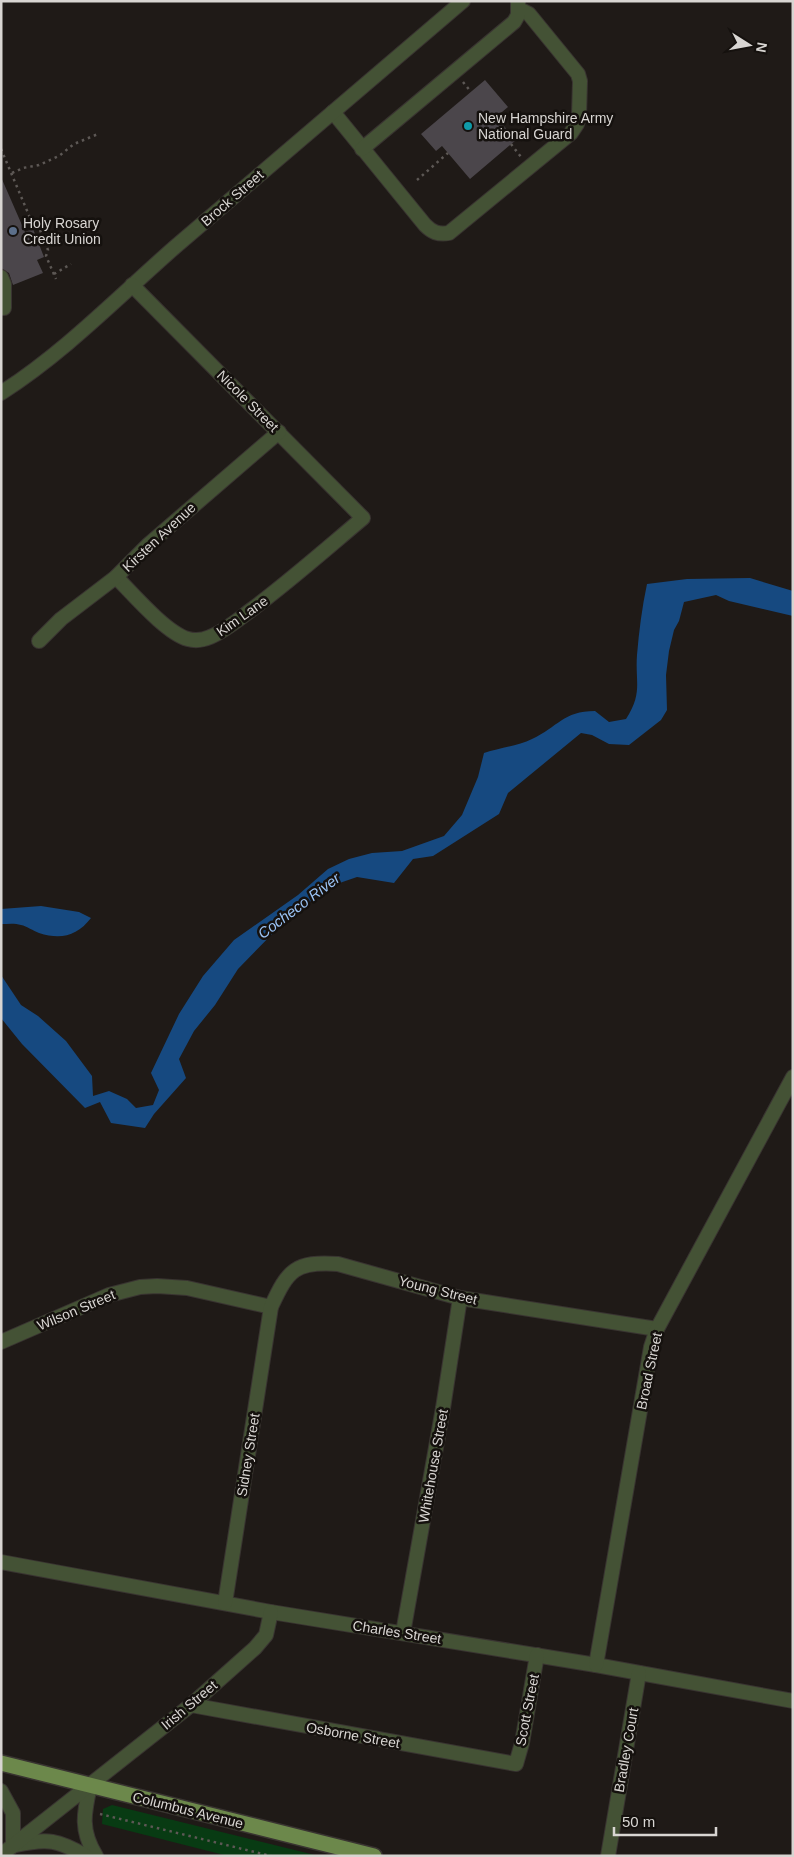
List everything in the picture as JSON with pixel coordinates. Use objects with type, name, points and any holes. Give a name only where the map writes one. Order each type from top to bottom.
[{"type":"main road","name":"Columbus Avenue","points":[[1,1763],[374,1856]]},
{"type":"street","name":"Brock Street","points":[[1,393],[35,370],[463,1]]},
{"type":"street","points":[[333,112],[362,149],[425,225],[431,231],[449,234],[571,133],[580,116],[581,88],[578,74],[530,14],[518,5],[514,22],[362,149]]},
{"type":"street","points":[[1,277],[4,284],[2,303]]},
{"type":"street","name":"Nicole Street","points":[[132,285],[363,518]]},
{"type":"street","name":"Kirsten Avenue","points":[[39,641],[61,619],[116,577],[149,544],[279,432]]},
{"type":"street","name":"Kim Lane","points":[[116,577],[176,634],[200,640],[211,637],[224,629],[270,596],[363,518]]},
{"type":"street","name":"Broad Street","points":[[596,1665],[651,1347],[657,1329],[793,1077]]},
{"type":"street","name":"Young Street","points":[[270,1307],[280,1286],[290,1273],[305,1264],[322,1263],[338,1264],[460,1298],[657,1329]]},
{"type":"street","name":"Wilson Street","points":[[1,1342],[109,1295],[140,1287],[187,1288],[270,1307]]},
{"type":"street","name":"Whitehouse Street","points":[[403,1634],[443,1408],[460,1298]]},
{"type":"street","name":"Sidney Street","points":[[224,1603],[270,1307]]},
{"type":"street","name":"Charles Street","points":[[1,1562],[271,1612],[596,1665],[793,1701]]},
{"type":"street","name":"Irish Street","points":[[1,1856],[191,1705],[255,1648],[266,1635],[271,1612]]},
{"type":"street","name":"Scott Street","points":[[516,1764],[537,1655]]},
{"type":"street","name":"Bradley Court","points":[[608,1856],[640,1673]]},
{"type":"street","name":"Osborne Street","points":[[191,1705],[516,1764]]},
{"type":"street","points":[[90,1786],[83,1816],[86,1835],[96,1856]]},
{"type":"street","points":[[1,1792],[13,1813],[13,1846],[34,1841],[59,1842],[86,1856]]},
{"type":"path","points":[[460,79],[471,92]]},
{"type":"path","points":[[12,173],[23,168],[39,165],[59,156],[74,144],[98,134]]},
{"type":"path","points":[[511,144],[524,160]]},
{"type":"path","points":[[1,149],[31,220],[38,225],[48,250],[46,256],[56,280]]},
{"type":"path","points":[[416,180],[448,153]]},
{"type":"path","points":[[54,274],[71,264]]},
{"type":"path","points":[[100,1814],[271,1856]]},
{"type":"green space","points":[[112,1805],[319,1856],[228,1856],[102,1824],[103,1809]]},
{"type":"water","name":"Cocheco River","points":[[750,578],[793,591],[793,616],[729,601],[716,595],[684,602],[669,651],[666,675],[667,710],[661,720],[629,745],[609,744],[592,735],[581,733],[508,793],[499,814],[433,856],[413,859],[394,883],[357,877],[328,887],[279,927],[238,969],[215,1005],[194,1031],[179,1059],[186,1078],[154,1114],[145,1128],[111,1123],[100,1102],[85,1108],[22,1044],[1,1018],[1,975],[21,1005],[38,1016],[66,1041],[92,1076],[93,1096],[109,1091],[127,1099],[136,1108],[153,1105],[159,1090],[151,1073],[179,1014],[203,976],[234,940],[298,895],[328,869],[349,859],[372,853],[402,851],[444,836],[462,815],[478,777],[484,753],[527,741],[561,720],[575,714],[595,711],[609,722],[626,719],[635,702],[638,646],[647,584],[687,579]]},
{"type":"water","points":[[41,906],[79,912],[91,918],[74,933],[61,936],[39,933],[19,924],[1,924],[1,909]]},
{"type":"building","name":"New Hampshire Army National Guard","points":[[485,80],[508,107],[496,117],[516,140],[470,179],[442,146],[436,151],[421,134]]},
{"type":"building","name":"Holy Rosary Credit Union","points":[[1,177],[25,232],[33,229],[44,257],[37,260],[43,273],[13,285],[9,273],[1,268]]},
{"type":"place","name":"New Hampshire Army National Guard","points":[[468,126]]},
{"type":"place","name":"Holy Rosary Credit Union","points":[[13,231]]}]
